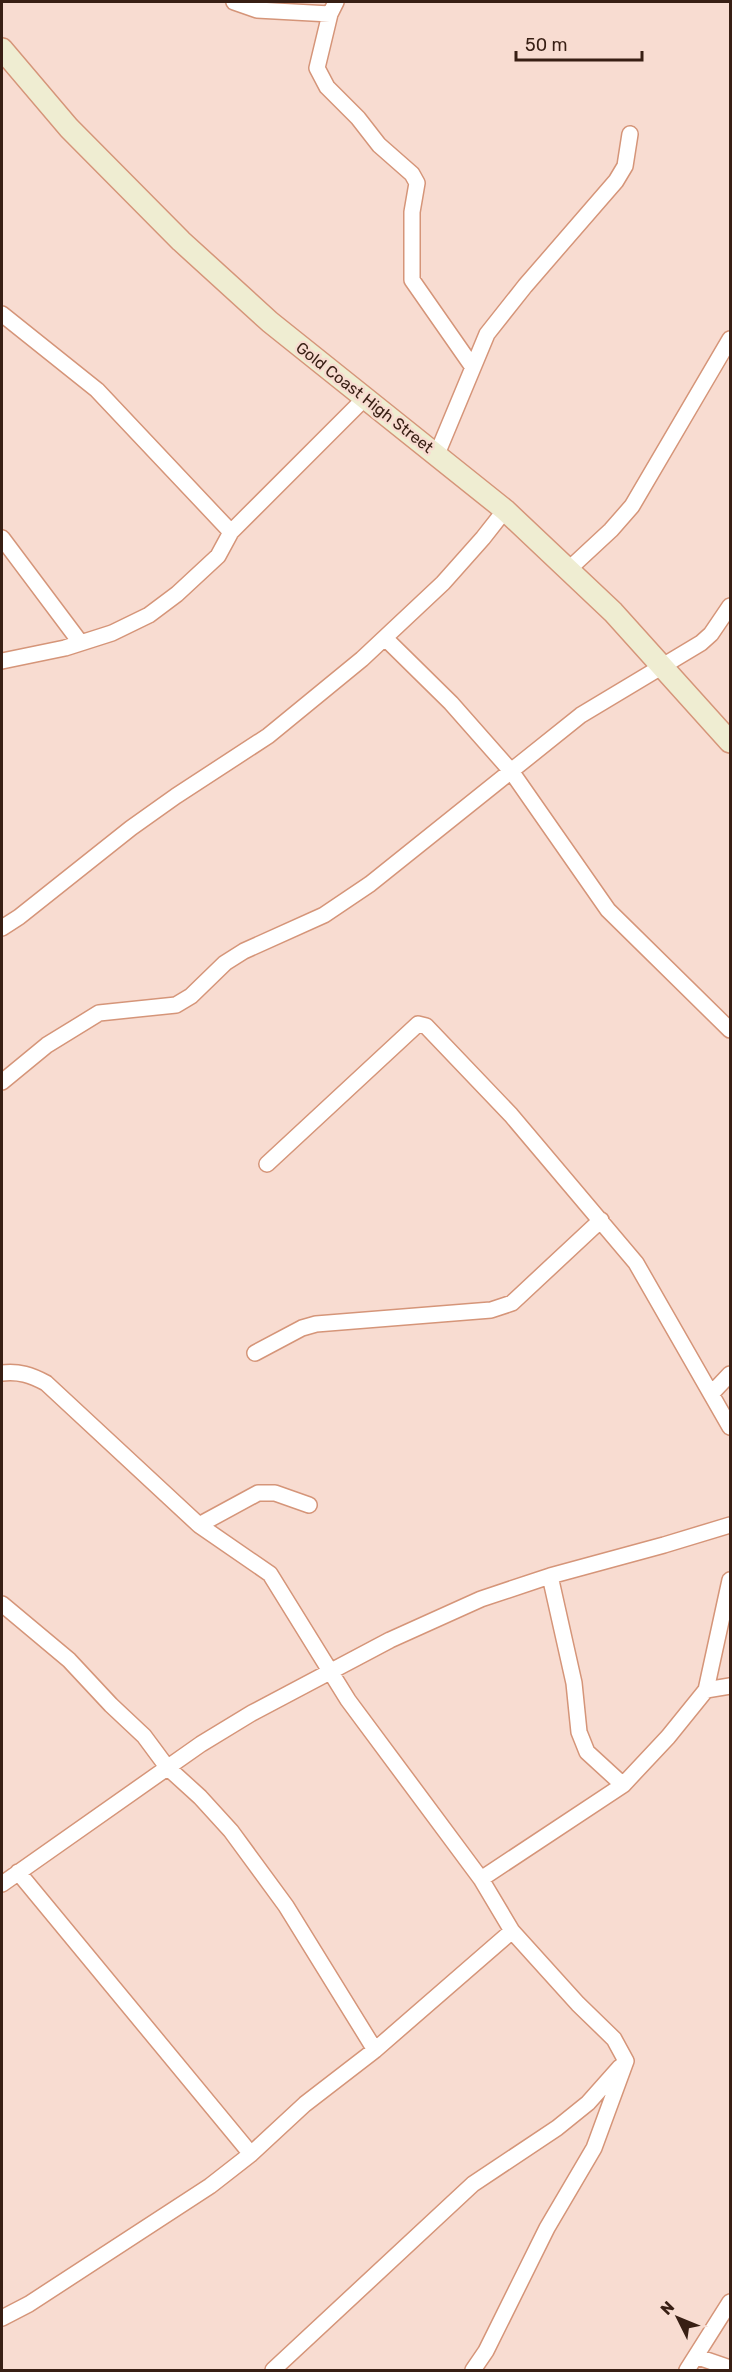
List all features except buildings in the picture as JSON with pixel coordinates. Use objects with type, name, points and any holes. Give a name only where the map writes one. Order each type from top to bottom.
[{"type":"street","points":[[234,2],[257,10],[333,8],[317,68],[327,87],[358,118],[379,145],[412,174],[417,183],[412,212],[412,280],[472,366]]},
{"type":"street","name":"Gold Coast High Street","points":[[2,49],[69,128],[181,241],[270,322],[437,454],[569,569],[613,612],[730,742]]},
{"type":"street","points":[[437,454],[487,334],[525,286],[616,181],[625,166],[630,134]]},
{"type":"street","points":[[2,314],[97,390],[231,532]]},
{"type":"street","points":[[569,569],[611,530],[632,506],[730,339]]},
{"type":"street","points":[[2,661],[65,648],[112,633],[149,615],[218,556],[231,532],[365,398]]},
{"type":"street","points":[[2,928],[167,802],[268,736],[386,639],[443,583],[483,538],[504,510]]},
{"type":"street","points":[[2,538],[80,642]]},
{"type":"street","points":[[2,1082],[47,1045],[99,1013],[176,1005],[191,996],[225,963],[244,951],[324,915],[370,884],[580,715],[701,643],[711,634],[730,606]]},
{"type":"street","points":[[711,634],[730,627]]},
{"type":"street","points":[[386,639],[451,703],[511,771],[608,910],[730,1030]]},
{"type":"street","points":[[267,1164],[418,1024],[422,1024],[511,1116],[646,1276],[730,1426]]},
{"type":"street","points":[[255,1353],[302,1328],[316,1324],[491,1310],[513,1303],[601,1220]]},
{"type":"street","points":[[2,1373],[31,1374],[46,1383],[199,1525],[270,1574],[348,1700],[481,1879],[512,1930],[578,2004],[614,2039],[626,2061],[594,2148],[547,2228],[486,2351],[473,2370]]},
{"type":"street","points":[[712,1393],[730,1374]]},
{"type":"street","points":[[199,1525],[258,1493],[275,1494],[309,1505]]},
{"type":"street","points":[[2,1884],[167,1767],[252,1713],[390,1640],[481,1599],[550,1576],[730,1525]]},
{"type":"street","points":[[550,1576],[574,1683],[579,1732],[587,1752],[624,1785]]},
{"type":"street","points":[[481,1879],[624,1785],[668,1737],[706,1690],[730,1580]]},
{"type":"street","points":[[2,1604],[69,1660],[144,1736],[167,1767],[200,1797],[231,1831],[286,1905],[375,2050]]},
{"type":"street","points":[[706,1690],[730,1686]]},
{"type":"street","points":[[18,1872],[251,2154]]},
{"type":"street","points":[[2,2318],[29,2304],[210,2186],[251,2154],[305,2104],[375,2050],[512,1930]]},
{"type":"street","points":[[273,2370],[473,2184],[588,2103],[626,2061]]},
{"type":"street","points":[[687,2370],[698,2356],[730,2302]]},
{"type":"street","points":[[698,2356],[730,2368]]}]
